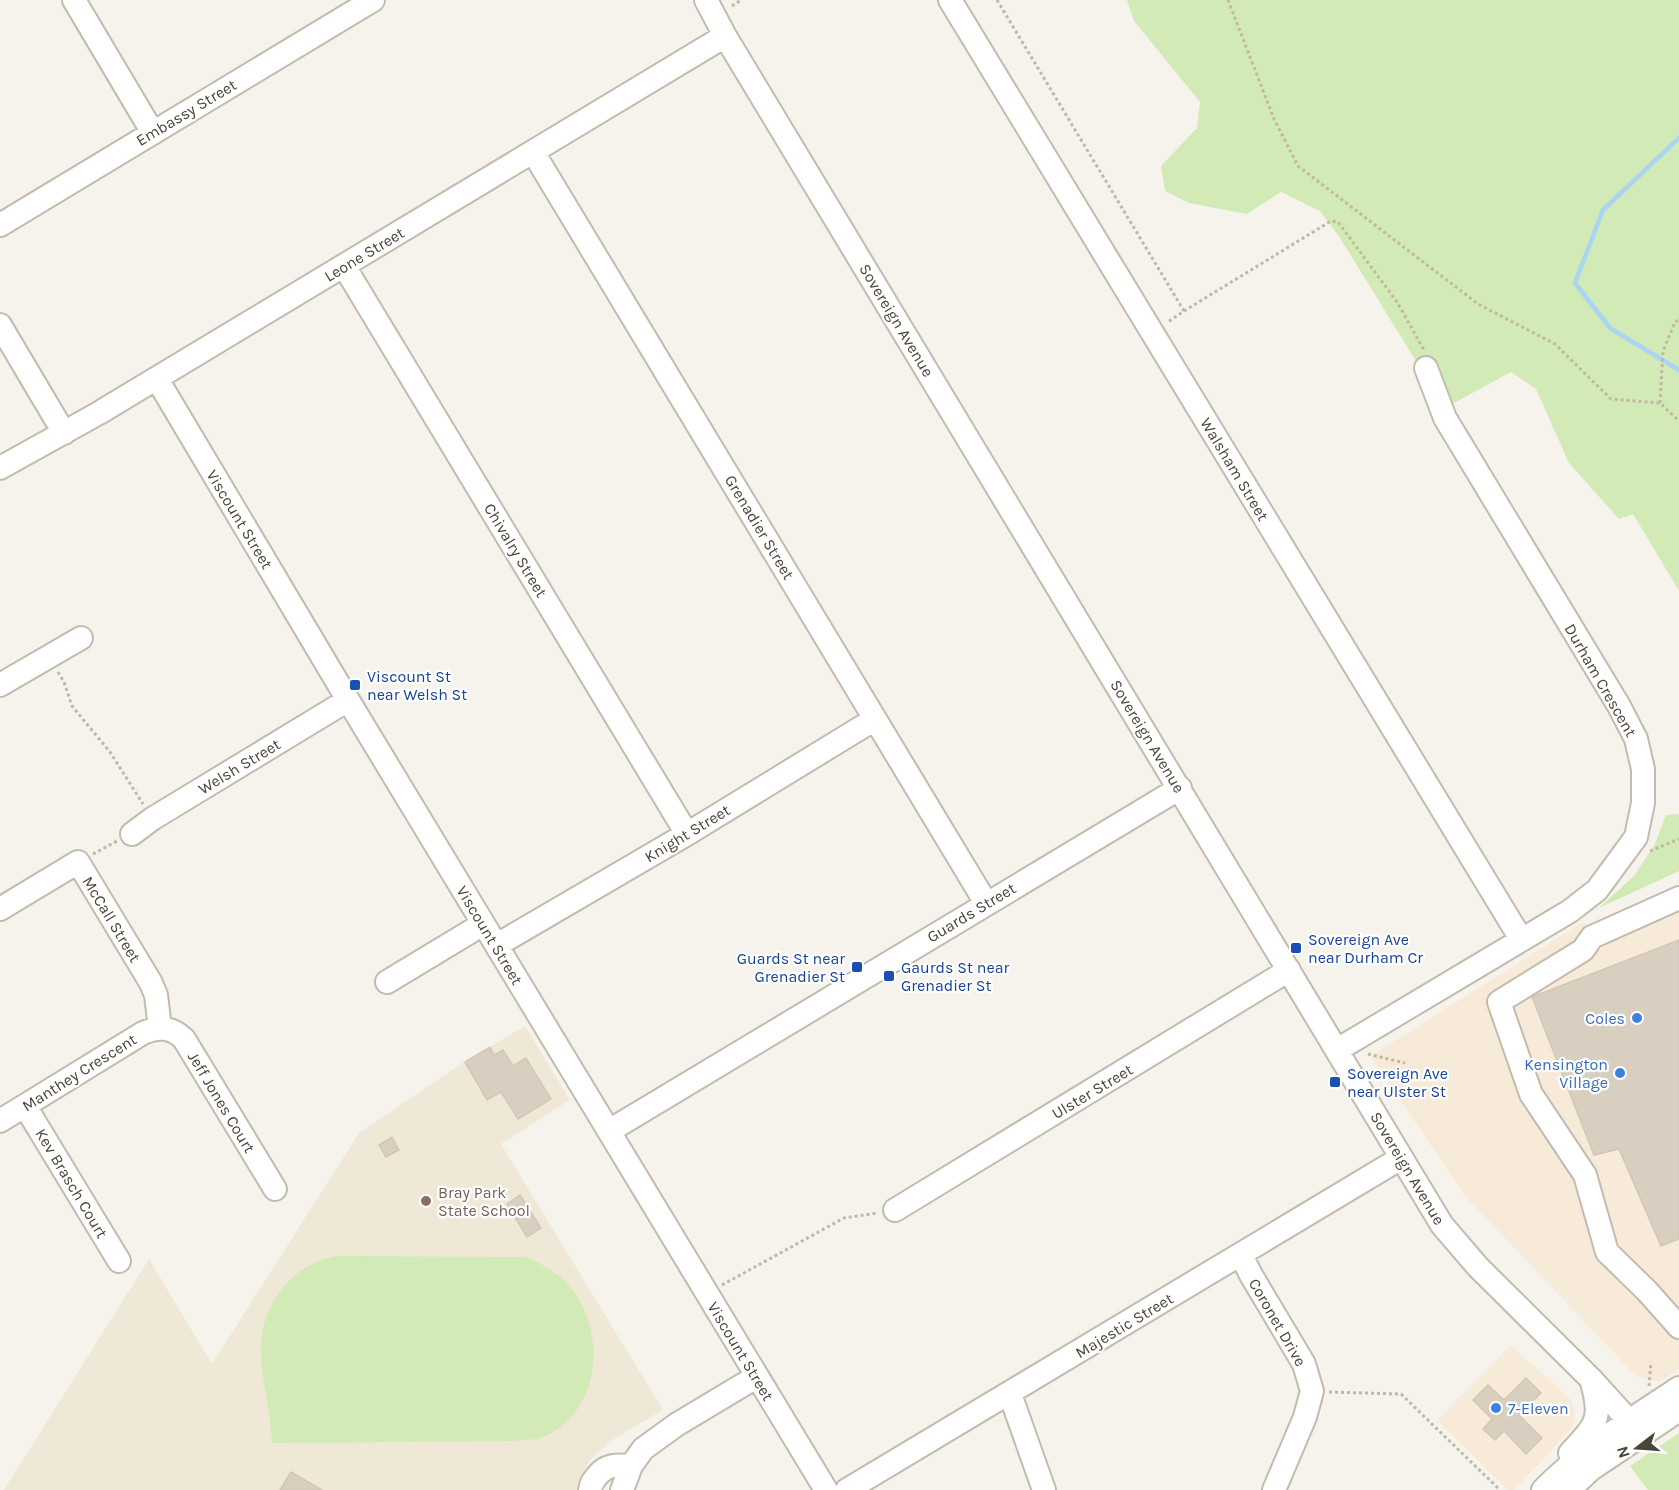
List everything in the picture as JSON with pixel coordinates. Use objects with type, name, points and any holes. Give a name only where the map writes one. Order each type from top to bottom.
[{"type":"street","points":[[74,0],[153,133]]},
{"type":"street","name":"Embassy Street","points":[[0,225],[373,0]]},
{"type":"street","name":"Sovereign Avenue","points":[[706,0],[725,36],[1442,1225],[1478,1267],[1636,1427]]},
{"type":"street","name":"Walsham Street","points":[[950,0],[1521,939]]},
{"type":"street","name":"Leone Street","points":[[0,468],[157,379],[725,36]]},
{"type":"street","name":"Grenadier Street","points":[[533,152],[986,903]]},
{"type":"street","name":"Chivalry Street","points":[[344,266],[687,834]]},
{"type":"street","points":[[0,325],[64,433]]},
{"type":"street","name":"Durham Crescent","points":[[1337,1050],[1570,911],[1597,890],[1636,837],[1643,803],[1643,769],[1636,739],[1619,706],[1445,418],[1426,368]]},
{"type":"street","name":"Viscount Street","points":[[157,379],[348,700],[826,1490]]},
{"type":"street","points":[[0,686],[81,638]]},
{"type":"street","name":"Welsh Street","points":[[132,834],[152,819],[348,700]]},
{"type":"street","name":"Knight Street","points":[[496,945],[687,834],[875,719]]},
{"type":"street","name":"Guards Street","points":[[609,1131],[1180,788]]},
{"type":"street","name":"McCall Street","points":[[0,909],[78,862],[151,983],[158,1006],[160,1028]]},
{"type":"street","points":[[1679,898],[1592,937],[1583,950],[1499,1002],[1532,1094],[1586,1175],[1607,1252],[1647,1291],[1679,1328]]},
{"type":"street","points":[[387,982],[483,924]]},
{"type":"street","name":"Ulster Street","points":[[895,1210],[1289,970]]},
{"type":"street","name":"Manthey Crescent","points":[[0,1121],[144,1033],[160,1028]]},
{"type":"street","name":"Jeff Jones Court","points":[[160,1028],[177,1031],[184,1039],[275,1189]]},
{"type":"street","name":"Kev Brasch Court","points":[[25,1106],[119,1261]]},
{"type":"street","name":"Majestic Street","points":[[847,1490],[1401,1158]]},
{"type":"street","name":"Coronet Drive","points":[[1241,1254],[1304,1364],[1312,1391]]},
{"type":"street","points":[[622,1490],[631,1466],[643,1449],[756,1377]]},
{"type":"street","points":[[1556,1486],[1565,1458],[1591,1430],[1598,1412],[1598,1401],[1591,1379]]},
{"type":"street","points":[[1556,1486],[1590,1470],[1679,1388]]},
{"type":"street","points":[[1274,1490],[1305,1417],[1312,1391]]},
{"type":"street","points":[[1010,1394],[1044,1490]]},
{"type":"street","points":[[1636,1427],[1679,1410]]},
{"type":"street","points":[[590,1490],[590,1485],[601,1471],[611,1465],[631,1466]]},
{"type":"path","points":[[732,6],[741,0]]},
{"type":"path","points":[[998,0],[1184,311]]},
{"type":"path","points":[[1228,0],[1274,119],[1298,166],[1478,304],[1555,344],[1611,399],[1660,403],[1679,421]]},
{"type":"path","points":[[1165,324],[1331,221],[1338,222],[1398,302],[1424,347],[1426,368]]},
{"type":"path","points":[[1660,403],[1663,351],[1675,322],[1679,320]]},
{"type":"path","points":[[45,658],[62,677],[72,706],[110,752],[152,819]]},
{"type":"path","points":[[78,862],[132,834]]},
{"type":"path","points":[[1367,1054],[1405,1063]]},
{"type":"path","points":[[727,1294],[722,1285],[844,1218],[895,1210]]},
{"type":"path","points":[[1312,1391],[1401,1394],[1500,1490]]},
{"type":"shaded area","points":[[1679,903],[1679,1369],[1660,1381],[1637,1377],[1464,1195],[1371,1056],[1583,922],[1589,928]]},
{"type":"shaded area","name":"Bray Park State School","points":[[525,1026],[570,1100],[501,1144],[663,1410],[614,1439],[591,1459],[577,1483],[578,1490],[4,1490],[149,1259],[212,1364],[359,1133],[464,1062]]},
{"type":"shaded area","name":"7-Eleven","points":[[1511,1345],[1571,1400],[1576,1418],[1571,1429],[1514,1490],[1508,1490],[1437,1420]]},
{"type":"green space","points":[[1127,0],[1679,0],[1679,591],[1633,514],[1619,519],[1569,463],[1536,389],[1511,372],[1445,408],[1340,238],[1320,211],[1281,192],[1247,214],[1189,203],[1165,191],[1161,166],[1197,128],[1200,102],[1134,21]]},
{"type":"green space","points":[[1679,814],[1679,871],[1599,908],[1634,876],[1655,844],[1666,815]]},
{"type":"green space","points":[[338,1256],[526,1257],[545,1266],[562,1278],[571,1288],[590,1325],[593,1367],[580,1406],[567,1421],[550,1434],[532,1439],[272,1443],[261,1361],[261,1342],[265,1322],[272,1303],[291,1279],[317,1262]]},
{"type":"green space","points":[[1679,1433],[1679,1490],[1648,1490],[1630,1466]]},
{"type":"building","name":"Kensington Village","points":[[1679,940],[1679,1239],[1661,1246],[1619,1149],[1594,1155],[1532,997]]},
{"type":"building","points":[[490,1047],[494,1055],[503,1050],[513,1066],[526,1058],[551,1099],[518,1119],[501,1092],[487,1100],[465,1062]]},
{"type":"building","points":[[392,1137],[399,1150],[386,1157],[379,1145]]},
{"type":"building","points":[[520,1195],[541,1228],[527,1237],[507,1204]]},
{"type":"building","points":[[1526,1378],[1541,1393],[1519,1415],[1542,1438],[1526,1454],[1504,1431],[1495,1440],[1483,1429],[1492,1419],[1473,1400],[1488,1385],[1504,1400]]},
{"type":"building","points":[[291,1472],[322,1490],[280,1490]]},
{"type":"waterway","points":[[1679,138],[1603,210],[1575,283],[1610,328],[1679,370]]},
{"type":"place","name":"Viscount St near Welsh St","points":[[355,685]]},
{"type":"place","name":"Sovereign Ave near Durham Cr","points":[[1296,948]]},
{"type":"place","name":"Guards St near Grenadier St","points":[[857,967]]},
{"type":"place","name":"Gaurds St near Grenadier St","points":[[889,976]]},
{"type":"place","name":"Coles","points":[[1637,1018]]},
{"type":"place","name":"Kensington Village","points":[[1620,1073]]},
{"type":"place","name":"Sovereign Ave near Ulster St","points":[[1335,1082]]},
{"type":"place","name":"Bray Park State School","points":[[426,1201]]},
{"type":"place","name":"7-Eleven","points":[[1496,1408]]}]
